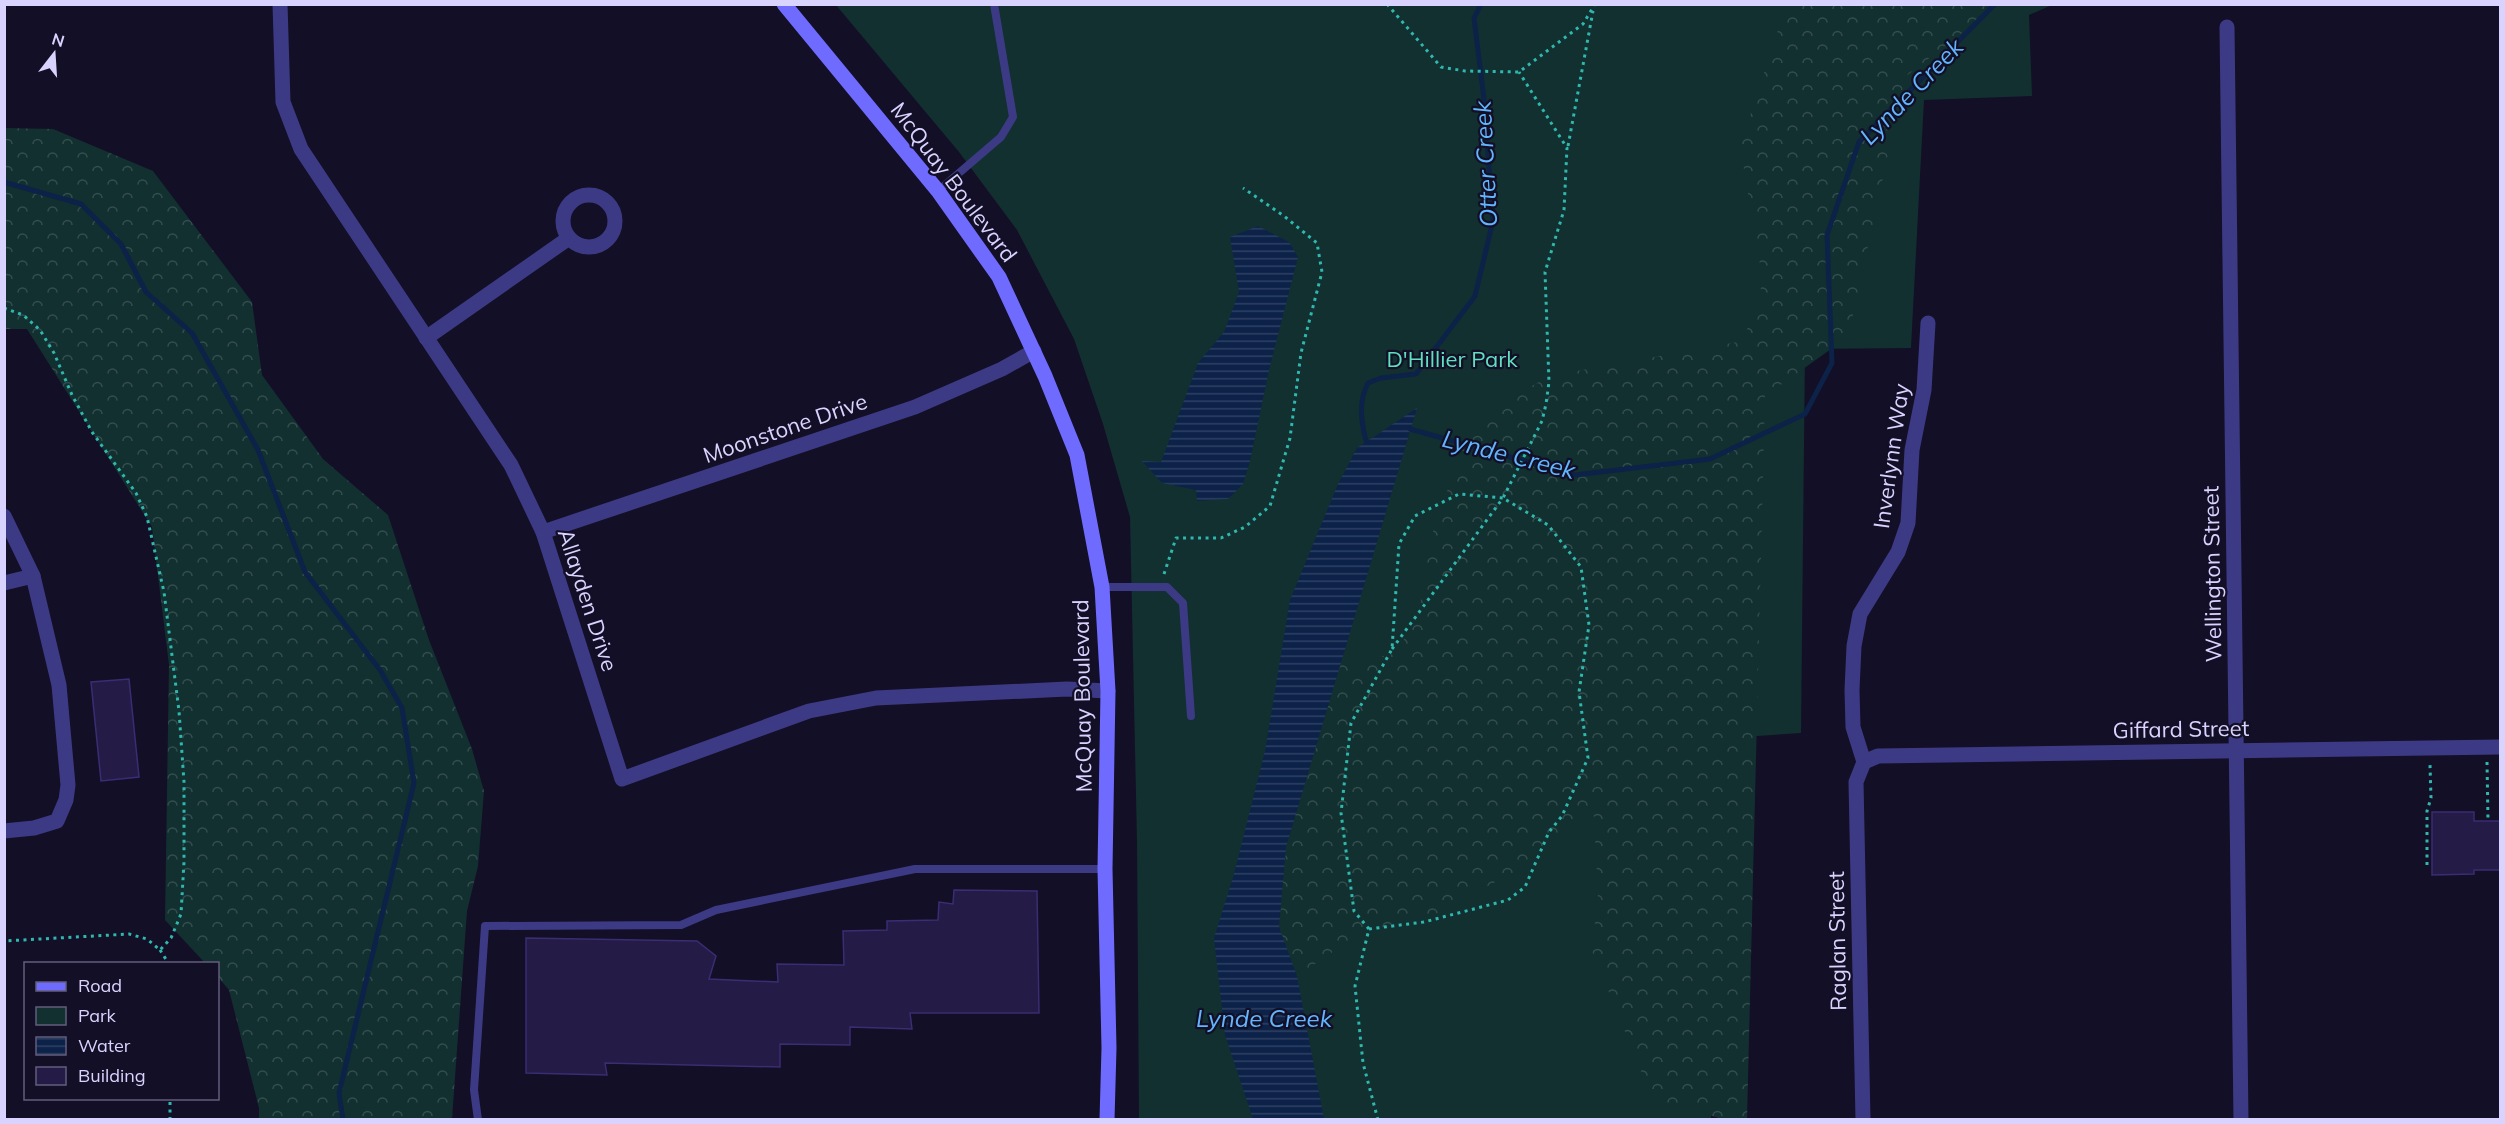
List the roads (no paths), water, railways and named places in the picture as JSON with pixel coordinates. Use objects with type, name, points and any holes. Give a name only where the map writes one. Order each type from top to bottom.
[{"type":"street","name":"Allayden Drive","points":[[280,4],[283,102],[301,149],[511,465],[543,532],[622,779],[809,711],[876,698],[1067,688],[1108,691]]},
{"type":"street","name":"McQuay Boulevard","points":[[784,4],[938,191],[999,277],[1034,351],[1077,455],[1102,587],[1108,691],[1104,869],[1109,1048],[1107,1119]]},
{"type":"street","name":"Wellington Street","points":[[2227,27],[2241,1119]]},
{"type":"street","points":[[426,338],[569,238]]},
{"type":"street","name":"Inverlynn Way","points":[[1864,762],[1853,727],[1854,646],[1860,614],[1898,552],[1908,523],[1912,450],[1924,390],[1928,323]]},
{"type":"street","name":"Moonstone Drive","points":[[543,532],[915,407],[1002,369],[1034,351]]},
{"type":"street","points":[[4,516],[33,576],[59,686],[68,785],[66,800],[57,821],[34,828],[4,831]]},
{"type":"street","points":[[4,583],[33,576]]},
{"type":"street","name":"Giffard Street","points":[[1864,762],[1878,756],[2493,747]]},
{"type":"street","name":"Raglan Street","points":[[1863,1119],[1856,782],[1864,762]]},
{"type":"lane","points":[[938,191],[1001,137],[1013,117],[994,4]]},
{"type":"lane","points":[[1102,587],[1167,586],[1183,603],[1191,716]]},
{"type":"lane","points":[[478,1119],[474,1090],[485,926],[681,925],[716,910],[915,869],[1104,869]]},
{"type":"water","points":[[1258,226],[1289,242],[1298,257],[1243,484],[1228,499],[1197,501],[1196,490],[1162,483],[1142,461],[1161,462],[1198,363],[1224,332],[1239,292],[1230,237]]},
{"type":"water","name":"Lynde Creek","points":[[1417,408],[1286,847],[1279,927],[1297,976],[1324,1119],[1253,1119],[1225,1035],[1214,938],[1234,874],[1265,751],[1290,600],[1338,484],[1357,448]]},
{"type":"waterway","name":"Otter Creek","points":[[1366,441],[1361,412],[1368,383],[1381,378],[1416,374],[1475,296],[1493,221],[1484,99],[1474,18],[1481,4]]},
{"type":"waterway","name":"Lynde Creek","points":[[1410,429],[1575,475],[1710,459],[1805,414],[1832,363],[1827,235],[1859,142],[1995,4]]},
{"type":"waterway","points":[[4,182],[81,204],[121,244],[146,292],[192,333],[258,450],[305,572],[380,670],[402,708],[414,783],[339,1093],[343,1120]]},
{"type":"park label","name":"D'Hillier Park","points":[[1452,359]]}]
